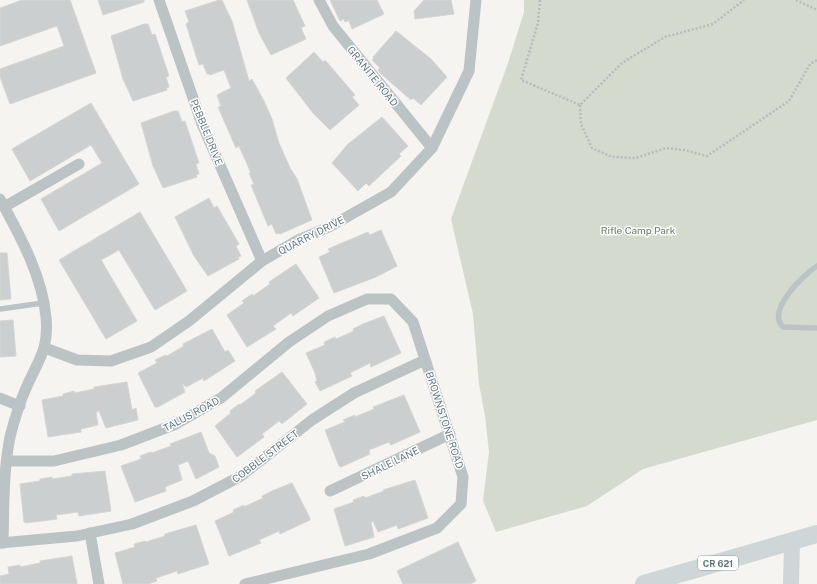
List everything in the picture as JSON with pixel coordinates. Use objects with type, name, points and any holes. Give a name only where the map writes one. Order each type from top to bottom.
[{"type":"main road","name":"CR 621","points":[[644,584],[817,534]]},
{"type":"main road","points":[[791,584],[792,542]]},
{"type":"street","name":"PEBBLE DRIVE","points":[[159,0],[202,124],[262,262]]},
{"type":"street","name":"GRANITE ROAD","points":[[319,0],[333,26],[432,148]]},
{"type":"street","name":"QUARRY DRIVE","points":[[45,348],[77,360],[112,361],[151,347],[189,321],[262,262],[298,240],[329,227],[391,192],[432,148],[469,71],[476,0]]},
{"type":"street","points":[[2,543],[6,461],[10,436],[27,386],[45,348],[46,317],[38,274],[2,203],[79,164]]},
{"type":"street","name":"BROWNSTONE ROAD","points":[[245,584],[369,554],[437,528],[461,504],[463,477],[413,322],[390,299],[367,299],[328,316]]},
{"type":"street","name":"TALUS ROAD","points":[[6,461],[54,461],[121,445],[176,424],[221,398],[289,342],[328,316]]},
{"type":"street","name":"COBBLE STREET","points":[[2,543],[90,533],[132,524],[193,501],[241,476],[312,420],[354,392],[425,360]]},
{"type":"street","points":[[0,398],[20,406]]},
{"type":"street","name":"SHALE LANE","points":[[330,492],[450,434]]},
{"type":"street","points":[[90,533],[99,584]]},
{"type":"lane","points":[[817,266],[798,282],[786,296],[778,317],[779,323],[783,327],[817,328]]},
{"type":"lane","points":[[0,309],[43,303]]},
{"type":"path","points":[[540,0],[538,23],[521,80],[580,105]]},
{"type":"path","points":[[744,0],[713,24],[665,37],[622,63],[580,105],[581,124],[592,148],[612,157],[636,158],[666,148],[684,150],[707,156],[789,101],[810,64],[817,60]]},
{"type":"path","points":[[796,0],[817,10]]},
{"type":"green space","name":"Rifle Camp Park","points":[[524,0],[817,0],[817,420],[643,469],[587,506],[496,532],[483,501],[489,452],[485,416],[479,384],[473,314],[451,219],[508,63],[524,12]]},
{"type":"building","points":[[22,0],[70,0],[96,73],[10,104],[0,77],[0,69],[64,46],[57,26],[0,46],[0,8]]},
{"type":"building","points":[[98,0],[144,0],[144,2],[103,15]]},
{"type":"building","points":[[222,0],[232,21],[249,81],[252,79],[264,101],[272,119],[279,143],[290,168],[297,179],[312,220],[280,234],[276,234],[272,224],[268,226],[251,185],[254,184],[249,173],[251,173],[239,146],[236,148],[218,107],[221,106],[217,95],[231,88],[224,70],[210,75],[207,74],[203,64],[199,65],[186,24],[189,22],[185,11]]},
{"type":"building","points":[[247,0],[293,0],[305,26],[301,28],[306,39],[271,55],[259,33]]},
{"type":"building","points":[[330,0],[377,0],[384,14],[352,29],[350,20],[345,22],[344,19],[340,21]]},
{"type":"building","points":[[424,0],[451,0],[454,14],[415,19],[414,11]]},
{"type":"building","points":[[144,24],[148,24],[152,35],[155,34],[169,76],[166,77],[169,87],[166,88],[167,90],[133,101],[123,79],[111,36]]},
{"type":"building","points":[[396,31],[431,59],[447,77],[421,105],[413,98],[411,100],[380,73],[378,70],[380,68],[372,60]]},
{"type":"building","points":[[314,52],[323,62],[325,60],[355,95],[352,97],[359,105],[330,130],[313,113],[286,78]]},
{"type":"building","points":[[91,103],[139,184],[59,231],[41,199],[102,163],[91,145],[30,181],[12,149]]},
{"type":"building","points":[[174,111],[178,111],[182,122],[185,121],[199,163],[196,164],[199,174],[196,175],[197,177],[163,188],[153,166],[141,123]]},
{"type":"building","points":[[382,117],[408,146],[399,154],[401,156],[369,186],[366,183],[358,191],[332,163],[348,144]]},
{"type":"building","points":[[209,198],[214,208],[217,206],[239,244],[236,246],[241,256],[238,257],[239,259],[208,276],[194,256],[175,217]]},
{"type":"building","points":[[140,212],[187,291],[155,310],[119,250],[101,260],[137,321],[106,339],[59,260]]},
{"type":"building","points":[[381,230],[397,266],[376,277],[334,293],[319,257],[330,252],[328,249],[368,232],[370,235]]},
{"type":"building","points":[[0,253],[7,253],[11,299],[0,300]]},
{"type":"building","points":[[296,264],[319,298],[293,316],[291,313],[273,326],[276,329],[247,347],[227,315],[244,303],[242,301],[252,294],[253,296],[270,284],[269,282]]},
{"type":"building","points":[[384,316],[401,353],[371,367],[370,363],[350,373],[352,376],[320,391],[315,382],[317,381],[315,373],[306,353],[325,345],[324,342],[335,337],[336,339],[354,331],[353,329],[363,324]]},
{"type":"building","points":[[13,320],[16,356],[0,357],[0,321]]},
{"type":"building","points":[[212,329],[225,352],[228,350],[235,361],[204,381],[203,378],[186,387],[182,383],[185,392],[158,407],[155,407],[138,373],[157,363],[155,360],[166,355],[167,356],[184,346],[183,344]]},
{"type":"building","points":[[282,372],[307,404],[282,424],[279,421],[262,434],[264,437],[237,457],[215,426],[231,413],[230,411],[256,393],[255,391]]},
{"type":"building","points":[[127,382],[132,410],[136,408],[138,420],[106,428],[99,411],[96,412],[98,425],[81,429],[81,432],[48,437],[42,400],[63,396],[63,394],[74,391],[75,393],[94,389],[94,387]]},
{"type":"building","points":[[404,395],[420,432],[391,445],[389,442],[369,450],[370,454],[341,467],[339,466],[325,430],[345,422],[343,420],[355,415],[355,417],[374,409],[373,407]]},
{"type":"building","points":[[201,432],[209,453],[215,456],[219,467],[196,479],[188,461],[178,465],[182,480],[165,487],[166,491],[135,502],[121,466],[141,459],[140,456],[171,446],[170,444]]},
{"type":"building","points":[[105,471],[111,511],[79,516],[78,512],[56,515],[57,519],[24,522],[20,484],[40,481],[40,479],[52,477],[52,479],[72,476],[72,474]]},
{"type":"building","points":[[415,480],[428,518],[398,529],[397,525],[378,532],[373,521],[371,522],[374,537],[345,546],[334,509],[354,502],[353,500],[364,496],[365,498],[384,491],[383,490]]},
{"type":"building","points":[[292,483],[310,520],[280,534],[279,531],[259,540],[261,543],[229,556],[215,521],[234,512],[233,510],[244,505],[244,507],[263,498],[262,496],[272,491]]},
{"type":"building","points":[[196,525],[209,564],[178,574],[177,571],[156,578],[157,581],[148,584],[123,584],[115,553],[135,547],[134,544],[146,542],[165,536],[165,534]]},
{"type":"building","points":[[458,542],[476,581],[470,584],[403,584],[397,571]]},
{"type":"building","points":[[72,556],[77,584],[0,584],[0,576],[9,574],[8,567],[20,565],[20,567],[40,563],[40,561]]}]
